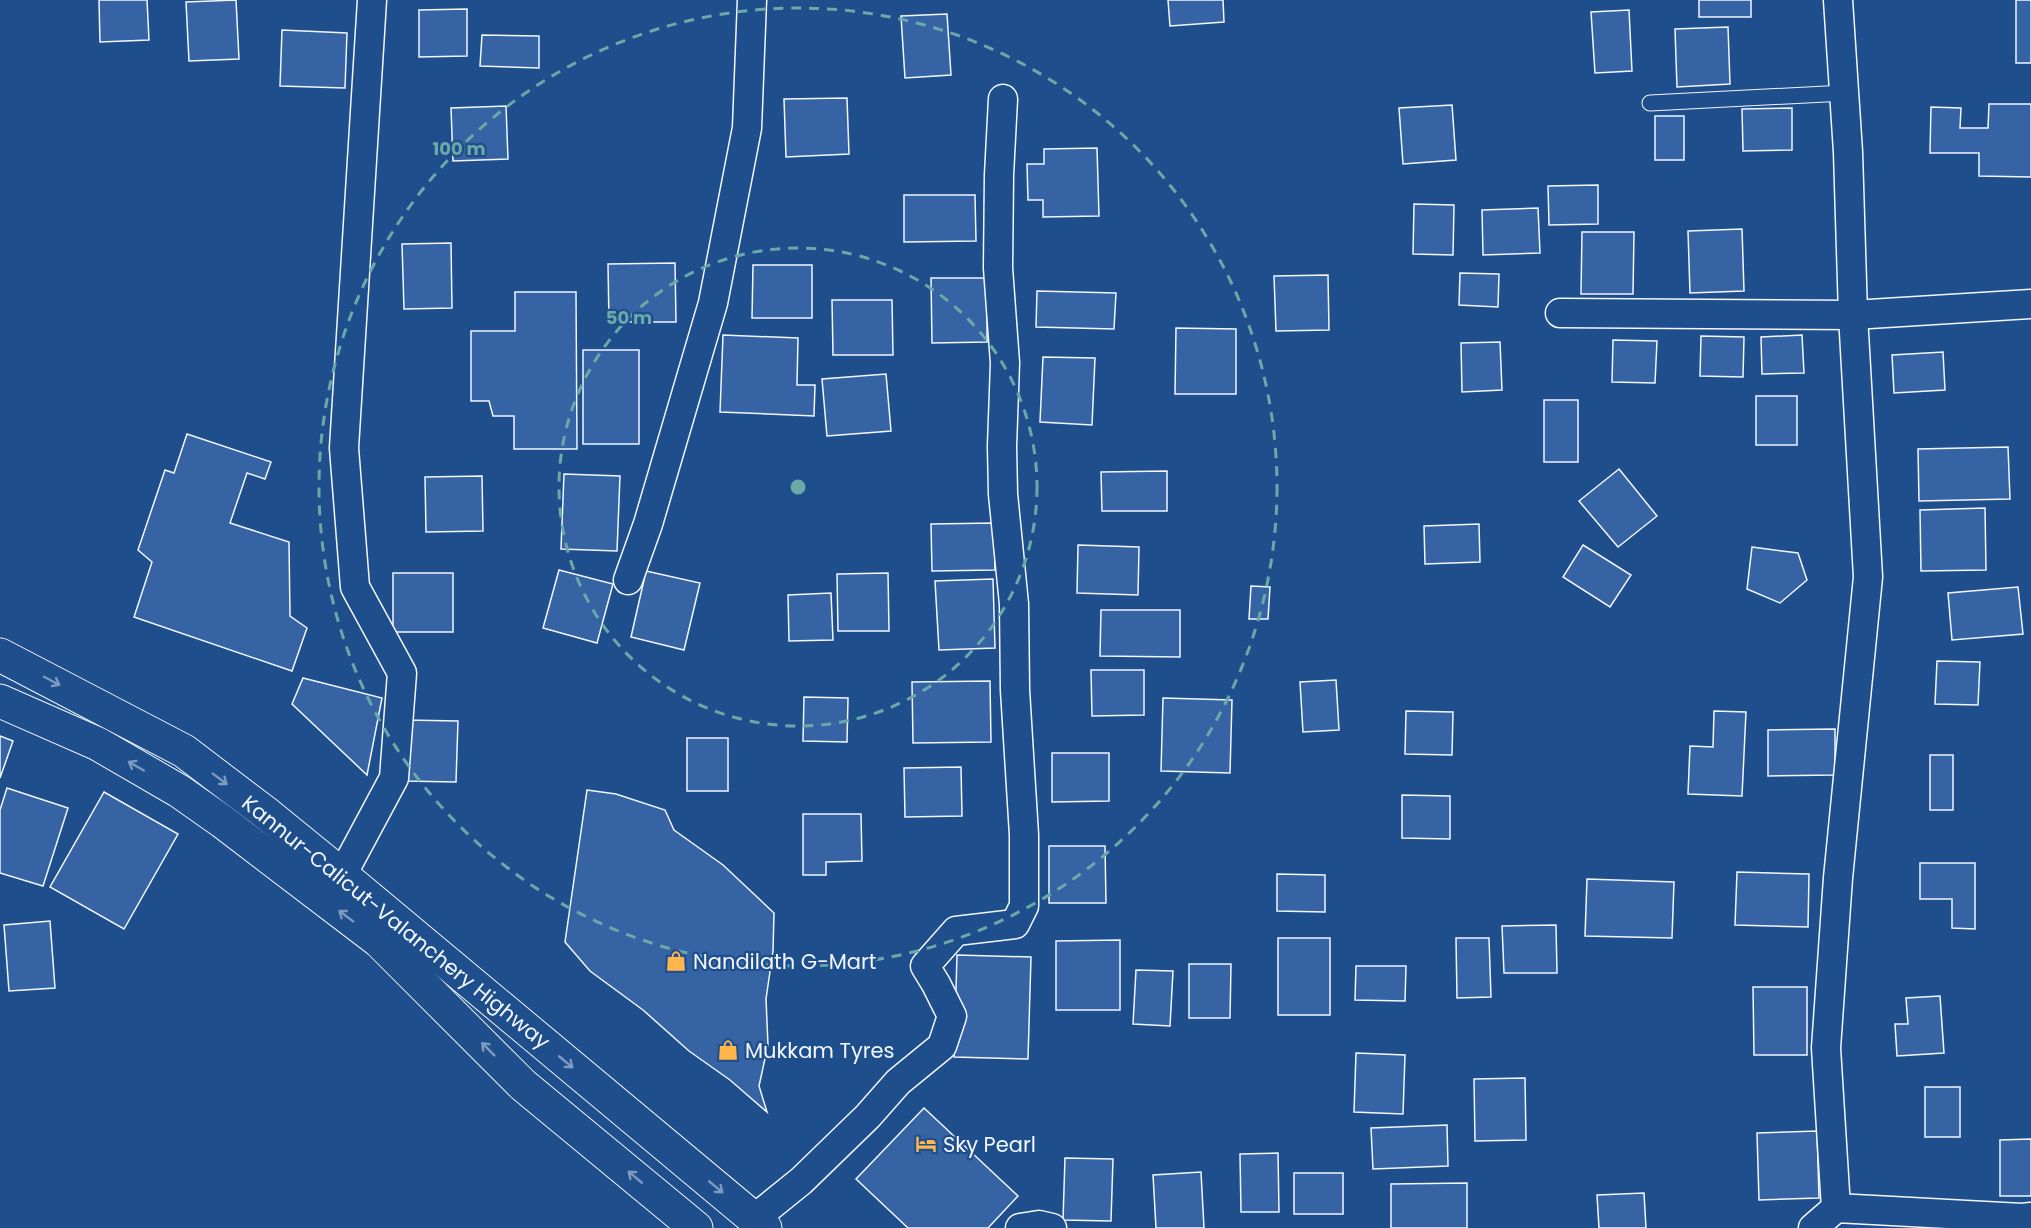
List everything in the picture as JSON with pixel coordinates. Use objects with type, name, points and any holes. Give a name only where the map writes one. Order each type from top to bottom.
[{"type":"highway","name":"Kannur-Calicut-Valanchery Highway","points":[[0,655],[184,751],[342,875],[760,1224]]},
{"type":"highway","name":"Kannur-Calicut-Valanchery Highway","points":[[0,701],[98,744],[179,790],[232,829],[379,941],[523,1084],[696,1228]]},
{"type":"street","points":[[342,875],[394,778],[402,673],[355,587],[344,448],[372,0]]},
{"type":"street","points":[[628,580],[648,524],[713,303],[747,128],[752,0]]},
{"type":"street","points":[[1836,1208],[1826,1048],[1838,878],[1868,577],[1852,315],[1845,93],[1838,0]]},
{"type":"street","points":[[760,1224],[868,1116],[898,1082],[942,1046],[952,1016],[925,966],[956,932],[1015,924],[1024,906],[1024,834],[1015,690],[1014,604],[1003,494],[1005,363],[998,268],[1003,99]]},
{"type":"street","points":[[1560,313],[1852,315],[2031,304]]},
{"type":"street","points":[[1813,1228],[1836,1208],[2031,1217]]},
{"type":"street","points":[[1020,1228],[1039,1225],[1052,1228]]},
{"type":"lane","points":[[1650,103],[1845,93]]},
{"type":"building","points":[[99,0],[147,0],[149,40],[100,42]]},
{"type":"building","points":[[236,0],[239,59],[189,61],[186,2]]},
{"type":"building","points":[[1168,0],[1223,0],[1224,22],[1170,26]]},
{"type":"building","points":[[1699,0],[1751,0],[1751,17],[1699,17]]},
{"type":"building","points":[[2016,0],[2031,0],[2031,63],[2016,63]]},
{"type":"building","points":[[467,9],[467,56],[419,57],[419,10]]},
{"type":"building","points":[[1629,10],[1632,71],[1595,73],[1591,12]]},
{"type":"building","points":[[947,14],[951,75],[905,78],[901,16]]},
{"type":"building","points":[[1728,27],[1730,84],[1677,87],[1675,29]]},
{"type":"building","points":[[282,30],[347,33],[345,88],[280,86]]},
{"type":"building","points":[[482,35],[539,36],[539,68],[480,66]]},
{"type":"building","points":[[847,98],[849,154],[786,157],[784,99]]},
{"type":"building","points":[[1989,104],[2031,104],[2031,177],[1979,176],[1979,153],[1930,153],[1931,107],[1961,108],[1960,128],[1988,128]]},
{"type":"building","points":[[1452,105],[1456,160],[1403,164],[1399,108]]},
{"type":"building","points":[[506,106],[508,159],[453,161],[451,108]]},
{"type":"building","points":[[1792,108],[1792,150],[1743,151],[1742,109]]},
{"type":"building","points":[[1655,116],[1684,116],[1684,160],[1655,160]]},
{"type":"building","points":[[1097,148],[1099,216],[1043,217],[1043,200],[1028,200],[1027,164],[1044,164],[1044,149]]},
{"type":"building","points":[[1598,185],[1598,224],[1549,225],[1548,186]]},
{"type":"building","points":[[904,195],[975,195],[976,241],[904,242]]},
{"type":"building","points":[[1414,204],[1454,205],[1453,255],[1413,254]]},
{"type":"building","points":[[1538,208],[1540,253],[1483,255],[1482,210]]},
{"type":"building","points":[[1742,229],[1744,291],[1690,293],[1688,231]]},
{"type":"building","points":[[1582,232],[1634,232],[1633,294],[1581,294]]},
{"type":"building","points":[[451,243],[452,308],[404,309],[402,244]]},
{"type":"building","points":[[675,263],[676,322],[609,322],[608,264]]},
{"type":"building","points":[[753,265],[812,265],[812,318],[752,318]]},
{"type":"building","points":[[1460,273],[1499,274],[1498,307],[1459,305]]},
{"type":"building","points":[[1328,275],[1329,330],[1276,331],[1274,276]]},
{"type":"building","points":[[931,278],[987,278],[987,342],[932,343]]},
{"type":"building","points":[[1037,291],[1116,293],[1114,329],[1036,327]]},
{"type":"building","points":[[515,292],[576,292],[577,449],[514,449],[514,416],[493,416],[489,401],[471,401],[471,331],[515,331]]},
{"type":"building","points":[[832,300],[892,300],[893,355],[833,355]]},
{"type":"building","points":[[1176,328],[1236,329],[1236,394],[1175,394]]},
{"type":"building","points":[[723,335],[798,338],[797,385],[815,385],[814,416],[720,412]]},
{"type":"building","points":[[1802,335],[1804,373],[1762,374],[1761,337]]},
{"type":"building","points":[[1701,336],[1744,337],[1743,377],[1700,376]]},
{"type":"building","points":[[1613,340],[1657,341],[1655,383],[1612,382]]},
{"type":"building","points":[[1500,342],[1502,390],[1462,392],[1461,343]]},
{"type":"building","points":[[583,350],[639,350],[639,444],[583,444]]},
{"type":"building","points":[[1943,352],[1945,390],[1894,393],[1892,355]]},
{"type":"building","points":[[1043,357],[1095,358],[1092,425],[1040,422]]},
{"type":"building","points":[[886,374],[891,431],[827,436],[822,379]]},
{"type":"building","points":[[1756,396],[1797,396],[1797,445],[1756,445]]},
{"type":"building","points":[[1544,400],[1578,400],[1578,462],[1544,462]]},
{"type":"building","points":[[187,434],[271,462],[265,479],[247,473],[230,523],[289,542],[290,616],[307,628],[292,671],[134,617],[152,562],[138,550],[165,470],[174,473]]},
{"type":"building","points":[[2008,447],[2010,499],[1919,501],[1918,449]]},
{"type":"building","points":[[1619,469],[1657,516],[1618,547],[1579,501]]},
{"type":"building","points":[[1167,471],[1167,511],[1102,511],[1101,472]]},
{"type":"building","points":[[564,474],[620,476],[617,551],[561,549]]},
{"type":"building","points":[[482,476],[483,531],[426,532],[425,477]]},
{"type":"building","points":[[1985,508],[1986,570],[1921,571],[1920,510]]},
{"type":"building","points":[[994,523],[995,570],[932,571],[931,524]]},
{"type":"building","points":[[1479,524],[1480,562],[1425,564],[1424,526]]},
{"type":"building","points":[[1078,545],[1139,547],[1138,595],[1077,593]]},
{"type":"building","points":[[1583,545],[1631,575],[1610,607],[1563,577]]},
{"type":"building","points":[[1752,547],[1798,553],[1807,580],[1780,603],[1747,589]]},
{"type":"building","points":[[559,570],[613,584],[597,643],[543,628]]},
{"type":"building","points":[[646,571],[700,583],[684,650],[631,637]]},
{"type":"building","points":[[393,573],[453,573],[453,632],[393,632]]},
{"type":"building","points":[[888,573],[889,631],[838,631],[837,574]]},
{"type":"building","points":[[993,579],[995,648],[939,650],[935,581]]},
{"type":"building","points":[[1251,586],[1270,587],[1268,619],[1249,619]]},
{"type":"building","points":[[2018,587],[2023,634],[1952,640],[1948,593]]},
{"type":"building","points":[[831,593],[833,640],[789,641],[788,595]]},
{"type":"building","points":[[1101,610],[1180,610],[1180,657],[1100,656]]},
{"type":"building","points":[[1937,661],[1980,662],[1978,705],[1935,704]]},
{"type":"building","points":[[1091,670],[1144,670],[1144,715],[1092,716]]},
{"type":"building","points":[[303,678],[382,698],[367,775],[292,704]]},
{"type":"building","points":[[1336,680],[1339,730],[1303,732],[1300,682]]},
{"type":"building","points":[[990,681],[991,742],[913,743],[912,682]]},
{"type":"building","points":[[804,697],[848,698],[847,742],[803,741]]},
{"type":"building","points":[[1163,698],[1232,700],[1230,773],[1161,771]]},
{"type":"building","points":[[1406,711],[1453,712],[1452,755],[1405,754]]},
{"type":"building","points":[[1714,711],[1746,712],[1742,796],[1688,794],[1690,746],[1713,747]]},
{"type":"building","points":[[405,720],[458,721],[456,782],[404,781]]},
{"type":"building","points":[[1835,729],[1835,775],[1768,776],[1768,730]]},
{"type":"building","points":[[0,736],[13,741],[0,778]]},
{"type":"building","points":[[687,738],[728,738],[728,791],[687,791]]},
{"type":"building","points":[[1052,753],[1109,753],[1109,801],[1052,802]]},
{"type":"building","points":[[1930,755],[1953,755],[1953,810],[1930,810]]},
{"type":"building","points":[[961,767],[962,816],[905,817],[904,768]]},
{"type":"building","points":[[7,788],[68,808],[43,886],[0,873],[0,810]]},
{"type":"building","name":"Nandilath G-Mart","points":[[587,790],[616,794],[665,810],[674,830],[723,865],[774,913],[773,951],[766,999],[768,1045],[759,1086],[767,1112],[730,1080],[689,1051],[643,1010],[590,971],[565,942]]},
{"type":"building","points":[[104,792],[178,834],[124,929],[50,887]]},
{"type":"building","points":[[1402,795],[1450,796],[1450,839],[1402,838]]},
{"type":"building","points":[[803,814],[861,814],[862,861],[826,862],[826,875],[803,875]]},
{"type":"building","points":[[1049,846],[1105,846],[1106,903],[1049,903]]},
{"type":"building","points":[[1920,863],[1975,863],[1975,929],[1952,928],[1952,899],[1920,899]]},
{"type":"building","points":[[1737,872],[1809,874],[1808,927],[1735,925]]},
{"type":"building","points":[[1277,874],[1325,875],[1325,912],[1277,911]]},
{"type":"building","points":[[1587,879],[1674,882],[1672,938],[1585,936]]},
{"type":"building","points":[[50,921],[55,988],[9,991],[4,925]]},
{"type":"building","points":[[1556,925],[1557,973],[1504,973],[1502,926]]},
{"type":"building","points":[[1278,938],[1330,938],[1330,1015],[1278,1015]]},
{"type":"building","points":[[1456,938],[1489,938],[1491,997],[1457,998]]},
{"type":"building","points":[[1120,940],[1120,1010],[1056,1010],[1056,941]]},
{"type":"building","points":[[957,955],[1031,957],[1028,1059],[954,1057]]},
{"type":"building","points":[[1189,964],[1231,964],[1230,1018],[1189,1018]]},
{"type":"building","points":[[1356,966],[1406,966],[1405,1001],[1355,1000]]},
{"type":"building","points":[[1136,970],[1173,971],[1170,1026],[1133,1024]]},
{"type":"building","points":[[1753,987],[1807,987],[1807,1055],[1754,1055]]},
{"type":"building","points":[[1940,996],[1944,1053],[1897,1056],[1895,1024],[1908,1024],[1906,998]]},
{"type":"building","points":[[1356,1053],[1405,1055],[1403,1114],[1354,1112]]},
{"type":"building","points":[[1525,1078],[1526,1140],[1475,1141],[1474,1079]]},
{"type":"building","points":[[1925,1087],[1960,1087],[1960,1137],[1925,1137]]},
{"type":"building","name":"Sky Pearl","points":[[924,1108],[1018,1196],[988,1228],[908,1228],[856,1179]]},
{"type":"building","points":[[1447,1125],[1448,1166],[1373,1169],[1371,1128]]},
{"type":"building","points":[[1817,1131],[1819,1198],[1759,1200],[1757,1133]]},
{"type":"building","points":[[2031,1139],[2031,1196],[2000,1196],[2000,1140]]},
{"type":"building","points":[[1278,1153],[1279,1212],[1241,1212],[1240,1154]]},
{"type":"building","points":[[1065,1158],[1113,1159],[1111,1221],[1063,1220]]},
{"type":"building","points":[[1201,1172],[1204,1228],[1156,1228],[1153,1175]]},
{"type":"building","points":[[1294,1173],[1343,1173],[1343,1214],[1294,1214]]},
{"type":"building","points":[[1467,1183],[1467,1228],[1391,1228],[1391,1184]]},
{"type":"building","points":[[1644,1193],[1646,1228],[1599,1228],[1597,1195]]},
{"type":"place","name":"Nandilath G-Mart","points":[[676,961]]},
{"type":"place","name":"Mukkam Tyres","points":[[728,1050]]},
{"type":"place","name":"Sky Pearl","points":[[926,1144]]}]
